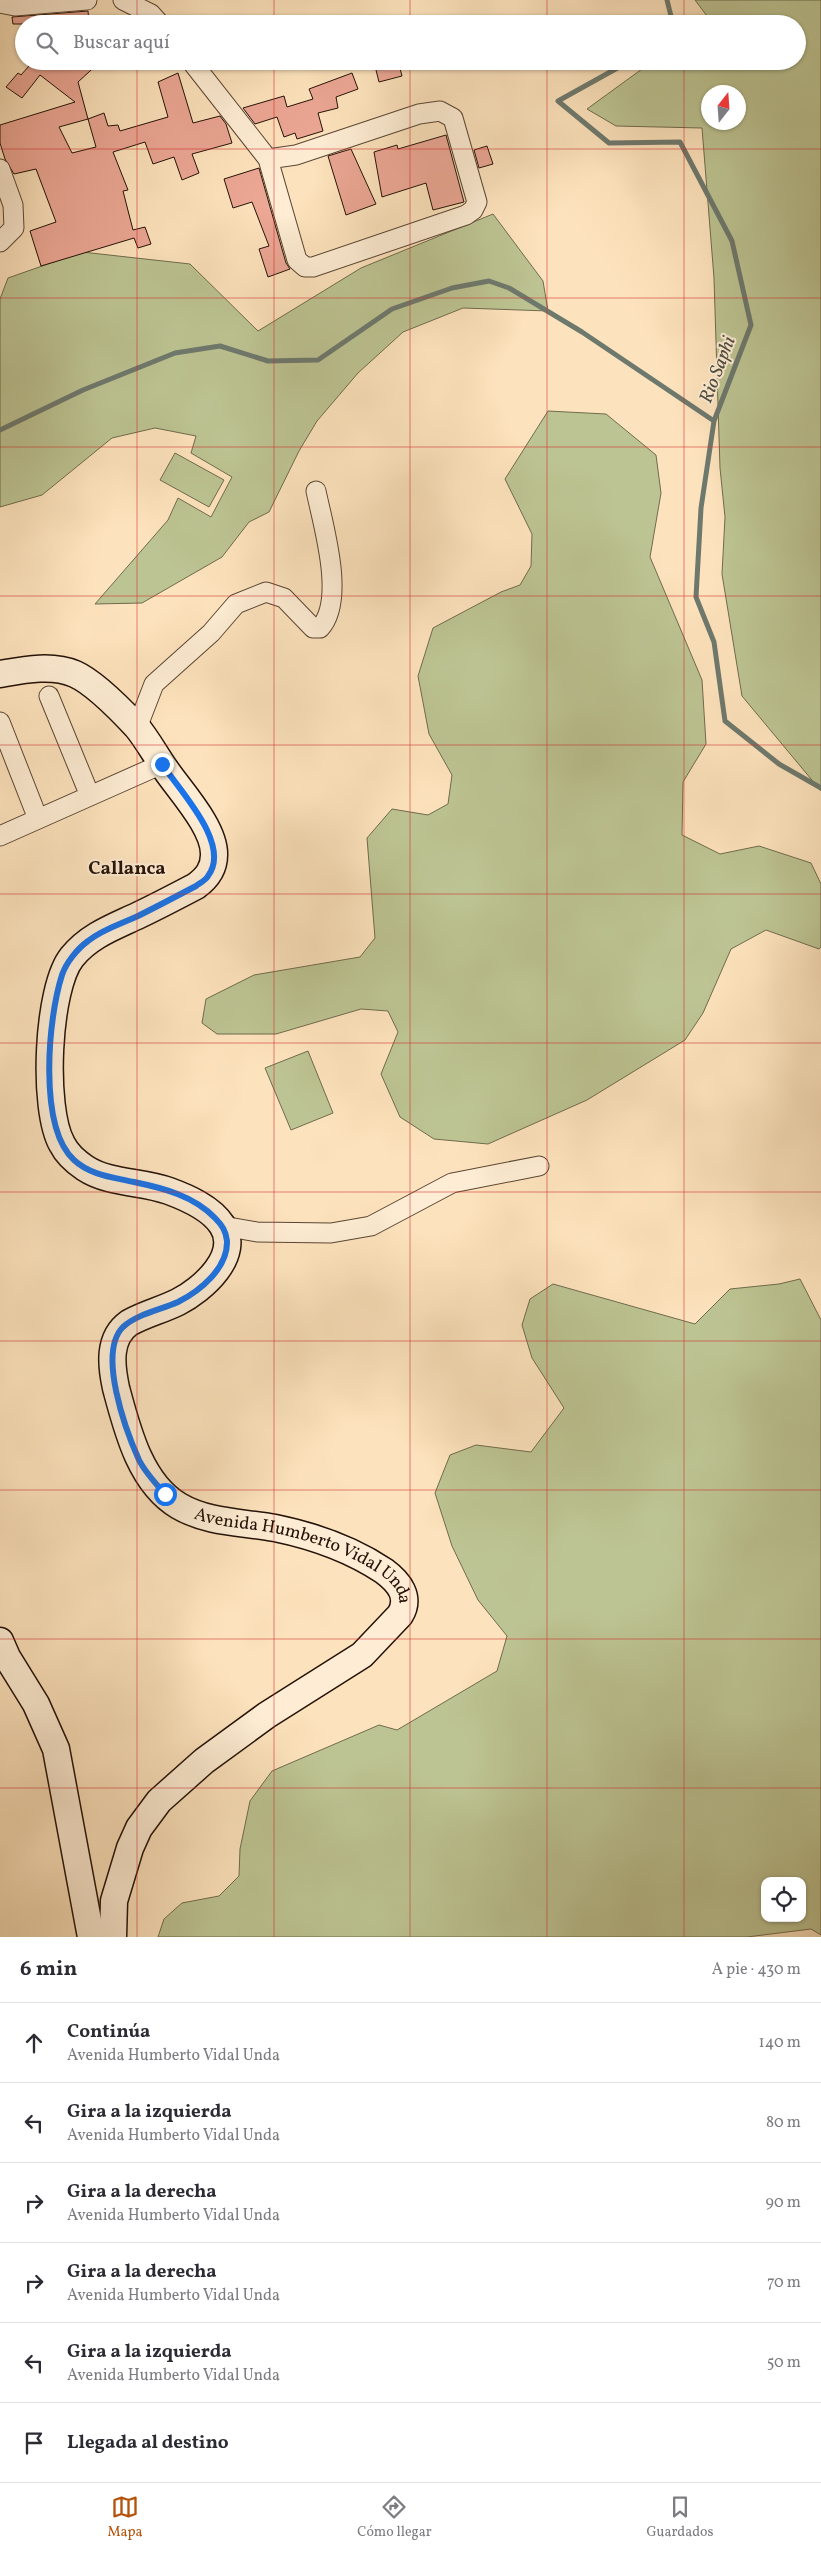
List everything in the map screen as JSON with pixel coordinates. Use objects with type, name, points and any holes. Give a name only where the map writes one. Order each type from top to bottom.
[{"type":"main road","points":[[0,674],[40,669],[63,670],[76,675],[103,694],[137,728],[197,812],[212,841],[213,864],[208,876],[196,886],[110,927],[88,941],[71,958],[62,974],[50,1031],[50,1083],[54,1126],[62,1144],[73,1159],[87,1170],[169,1190],[206,1209],[223,1226]]},
{"type":"main road","name":"Avenida Humberto Vidal Unda","points":[[113,1937],[114,1901],[130,1848],[139,1828],[159,1801],[204,1761],[267,1715],[362,1655],[405,1607],[404,1591],[391,1576],[366,1559],[317,1539],[274,1528],[200,1515],[179,1506],[165,1494],[139,1459],[124,1417],[114,1379],[112,1351],[114,1342],[123,1327],[129,1322],[179,1302],[213,1275],[223,1261],[226,1251],[227,1239],[223,1226]]},
{"type":"main road","points":[[0,1641],[7,1657],[36,1704],[56,1749],[91,1937]]},
{"type":"street","points":[[0,3],[15,6],[65,0],[87,0]]},
{"type":"street","points":[[123,0],[152,15]]},
{"type":"street","points":[[198,70],[268,160],[297,260],[305,267],[313,267],[466,215],[473,210],[477,202],[453,118],[440,111],[419,114],[296,155],[268,160]]},
{"type":"street","points":[[0,169],[13,205],[14,228],[0,242]]},
{"type":"street","points":[[137,728],[154,684],[211,633],[236,604],[266,592],[284,598],[313,628],[320,628],[326,622],[332,600],[332,577],[316,491]]},
{"type":"street","points":[[48,696],[90,796]]},
{"type":"street","points":[[0,722],[38,819]]},
{"type":"street","points":[[0,836],[162,764]]},
{"type":"street","points":[[223,1226],[257,1232],[331,1233],[371,1226],[452,1183],[539,1166]]},
{"type":"green space","points":[[695,0],[821,0],[821,791],[742,696],[722,574],[725,517],[720,468],[714,278],[702,130],[746,130],[746,85],[701,85],[701,128],[616,126],[587,109],[641,70],[806,70],[806,15],[706,15]]},
{"type":"green space","points":[[493,214],[543,281],[548,311],[463,308],[403,332],[358,373],[317,421],[299,451],[269,512],[249,522],[222,557],[142,603],[95,604],[168,520],[178,498],[211,517],[232,477],[191,453],[196,436],[155,428],[112,438],[42,495],[0,507],[0,299],[8,278],[82,252],[190,264],[258,331],[361,268]]},
{"type":"green space","points":[[548,411],[606,414],[656,455],[661,493],[650,557],[702,680],[706,744],[683,782],[682,835],[720,854],[759,846],[811,863],[821,884],[821,947],[819,949],[766,930],[731,949],[703,1013],[685,1040],[587,1100],[488,1144],[434,1139],[400,1117],[381,1074],[398,1032],[388,1011],[361,1009],[276,1034],[217,1034],[202,1023],[206,999],[254,975],[360,957],[375,938],[367,838],[392,809],[428,815],[448,804],[452,775],[429,734],[418,676],[433,628],[501,592],[520,585],[531,566],[532,534],[505,479]]},
{"type":"green space","points":[[175,453],[224,480],[209,507],[160,480]]},
{"type":"green space","points":[[308,1051],[333,1113],[291,1130],[265,1068]]},
{"type":"green space","points":[[800,1279],[821,1320],[821,1935],[811,1929],[747,1937],[158,1937],[164,1919],[182,1903],[219,1896],[239,1876],[240,1849],[250,1801],[272,1771],[379,1725],[397,1730],[497,1671],[507,1636],[478,1600],[452,1546],[435,1493],[450,1455],[476,1445],[531,1452],[564,1408],[532,1358],[522,1325],[530,1299],[553,1284],[695,1324],[730,1289],[779,1284]]},
{"type":"building","points":[[88,11],[88,15],[37,15]]},
{"type":"building","points":[[12,17],[15,17],[15,24],[13,24]]},
{"type":"building","points":[[25,70],[91,70],[78,82],[88,119],[104,113],[108,126],[118,125],[120,131],[168,117],[158,82],[178,73],[193,123],[220,116],[226,124],[232,143],[192,154],[199,173],[182,180],[174,157],[153,164],[145,142],[113,152],[128,190],[123,191],[133,230],[145,227],[151,244],[138,248],[134,238],[41,266],[30,231],[56,222],[36,169],[14,174],[5,159],[0,143],[0,125],[75,102],[40,75],[22,98],[6,87],[18,73],[21,75]],"holes":[[[88,119],[96,147],[72,153],[59,127]]]},
{"type":"building","points":[[376,70],[400,70],[402,76],[379,82]]},
{"type":"building","points":[[352,73],[358,89],[336,97],[338,108],[318,113],[323,131],[297,139],[295,133],[284,137],[277,117],[255,124],[243,108],[284,96],[287,107],[313,99],[309,89]]},
{"type":"building","points":[[446,135],[464,202],[433,210],[426,183],[382,197],[374,152],[397,145],[398,149]]},
{"type":"building","points":[[487,146],[493,164],[479,168],[474,150]]},
{"type":"building","points":[[351,149],[376,204],[346,215],[328,156]]},
{"type":"building","points":[[259,168],[286,263],[290,269],[268,277],[259,249],[269,246],[252,202],[233,208],[224,179]]},
{"type":"waterway","name":"Rio Saphi","points":[[667,0],[671,15]]},
{"type":"waterway","name":"Rio Saphi","points":[[614,70],[558,101],[609,143],[680,142],[732,241],[751,325],[714,421],[701,508],[696,597],[714,642],[725,721],[779,764],[821,788]]},
{"type":"waterway","points":[[0,430],[83,390],[175,353],[220,346],[268,361],[318,360],[392,309],[452,288],[489,281],[509,288],[582,332],[714,421]]},
{"type":"district","name":"Callanca","points":[[127,869]]},
{"type":"route","points":[[162,764],[197,812],[212,841],[213,864],[208,876],[196,886],[137,916],[110,927],[88,941],[71,958],[62,974],[50,1031],[50,1083],[54,1126],[62,1144],[73,1159],[87,1170],[107,1177],[169,1190],[191,1200],[206,1209],[223,1226],[227,1239],[223,1261],[204,1284],[179,1302],[129,1322],[118,1333],[114,1342],[112,1351],[114,1379],[124,1417],[139,1459],[165,1494]]}]
